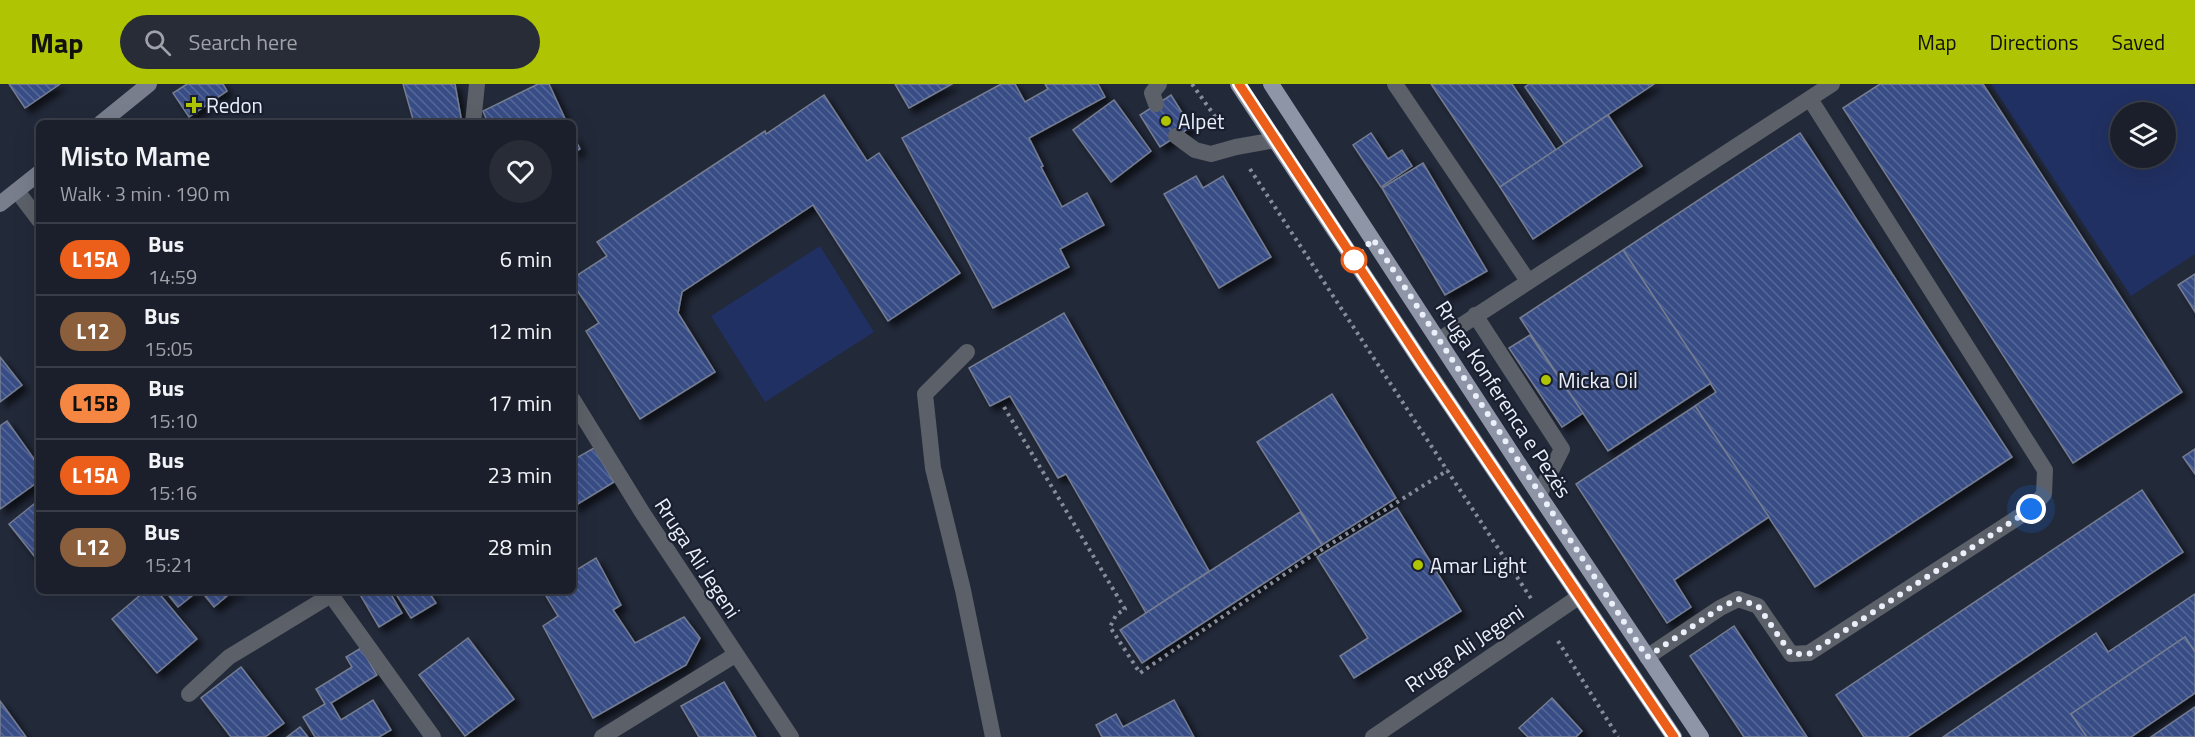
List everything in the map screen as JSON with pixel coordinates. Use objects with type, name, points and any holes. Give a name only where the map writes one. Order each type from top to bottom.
[{"type":"main road","points":[[105,120],[149,84]]},
{"type":"main road","points":[[1238,84],[1422,363],[1674,737]]},
{"type":"main road","name":"Rruga Konferenca e Pezës","points":[[1271,84],[1539,495],[1701,737]]},
{"type":"main road","points":[[0,204],[36,175]]},
{"type":"street","points":[[473,120],[477,84]]},
{"type":"street","points":[[1156,104],[1152,93],[1159,84]]},
{"type":"street","points":[[1395,84],[1528,281]]},
{"type":"street","points":[[1439,340],[1832,84]]},
{"type":"street","points":[[1647,657],[1720,608],[1738,599],[1758,606],[1791,654],[1809,654],[2031,509],[2044,494],[2045,470],[1810,99]]},
{"type":"street","points":[[1176,136],[1195,150],[1211,154],[1276,140]]},
{"type":"street","points":[[17,191],[36,216]]},
{"type":"street","points":[[1475,315],[1562,449],[1539,495]]},
{"type":"street","points":[[967,352],[925,394],[933,468],[963,590],[993,737]]},
{"type":"street","name":"Rruga Ali Jegeni","points":[[576,405],[735,655],[791,737]]},
{"type":"street","points":[[189,694],[229,657],[331,595],[433,737]]},
{"type":"street","name":"Rruga Ali Jegeni","points":[[1373,737],[1580,596]]},
{"type":"street","points":[[602,737],[735,655]]},
{"type":"path","points":[[1192,84],[1236,147],[1448,470],[1618,737]]},
{"type":"path","points":[[1005,407],[1125,609],[1116,615],[1110,627],[1140,673],[1307,560],[1448,470]]},
{"type":"shaded area","points":[[1991,84],[2193,84],[2195,88],[2195,254],[2131,296]]},
{"type":"shaded area","points":[[820,246],[874,332],[765,402],[711,316]]},
{"type":"building","points":[[9,84],[60,84],[25,108]]},
{"type":"building","name":"Redon","points":[[187,84],[223,84],[227,91],[189,117],[173,93]]},
{"type":"building","points":[[403,84],[455,84],[461,120],[413,120]]},
{"type":"building","points":[[538,84],[549,84],[566,120],[487,120],[483,111]]},
{"type":"building","points":[[895,84],[952,84],[909,108]]},
{"type":"building","points":[[1001,84],[1015,84],[1025,102],[1048,89],[1045,84],[1098,84],[1105,97],[1029,138],[1062,207],[1087,193],[1104,225],[1060,249],[1069,267],[993,308],[902,138]]},
{"type":"building","points":[[1431,84],[1512,84],[1556,150],[1500,187]]},
{"type":"building","points":[[1529,84],[1654,84],[1564,144],[1525,87]]},
{"type":"building","points":[[1880,84],[1983,84],[2182,392],[2073,463],[1843,108]]},
{"type":"building","points":[[824,95],[867,161],[879,153],[960,273],[888,321],[813,205],[682,292],[678,313],[715,372],[640,419],[586,331],[599,323],[576,288],[576,276],[607,256],[597,242],[765,131],[766,134]]},
{"type":"building","name":"Alpet","points":[[1171,95],[1191,127],[1160,147],[1140,115]]},
{"type":"building","points":[[1114,100],[1151,151],[1111,182],[1073,130]]},
{"type":"building","points":[[1608,115],[1642,166],[1533,239],[1500,187]]},
{"type":"building","points":[[1371,133],[1388,159],[1402,150],[1412,166],[1381,187],[1353,145]]},
{"type":"building","points":[[1800,133],[2012,457],[1815,587],[1695,406],[1716,392],[1623,250]]},
{"type":"building","points":[[1423,163],[1487,271],[1445,295],[1382,188]]},
{"type":"building","points":[[1196,176],[1203,188],[1223,176],[1271,257],[1219,288],[1164,194]]},
{"type":"building","points":[[1623,250],[1711,383],[1608,451],[1520,318]]},
{"type":"building","points":[[2195,274],[2195,312],[2178,285]]},
{"type":"building","points":[[1064,313],[1209,571],[1146,613],[1066,474],[1058,478],[1010,396],[990,406],[969,368]]},
{"type":"building","name":"Micka Oil","points":[[1530,335],[1583,413],[1562,427],[1509,348]]},
{"type":"building","points":[[0,357],[22,385],[0,402]]},
{"type":"building","points":[[1332,394],[1396,498],[1322,545],[1257,442]]},
{"type":"building","points":[[1695,406],[1769,517],[1674,580],[1691,607],[1667,623],[1576,484]]},
{"type":"building","points":[[7,421],[36,462],[36,483],[0,509],[0,426]]},
{"type":"building","points":[[594,448],[614,482],[576,505],[576,458]]},
{"type":"building","points":[[2195,449],[2195,474],[2183,457]]},
{"type":"building","points":[[2142,490],[2183,552],[1907,737],[1864,737],[1836,695]]},
{"type":"building","points":[[36,502],[36,558],[9,524]]},
{"type":"building","points":[[1397,508],[1461,611],[1354,678],[1340,656],[1368,638],[1317,557]]},
{"type":"building","points":[[1300,512],[1322,545],[1142,663],[1120,630]]},
{"type":"building","points":[[596,558],[621,605],[613,610],[635,643],[684,617],[700,638],[686,665],[593,718],[543,626],[558,616],[545,594],[576,594],[576,570]]},
{"type":"building","points":[[141,594],[160,594],[197,639],[157,673],[112,619]]},
{"type":"building","points":[[167,594],[194,594],[178,607]]},
{"type":"building","points":[[203,594],[229,594],[214,607]]},
{"type":"building","points":[[360,594],[391,594],[402,613],[379,627]]},
{"type":"building","points":[[396,594],[430,594],[436,603],[411,618]]},
{"type":"building","points":[[2195,594],[2195,652],[2185,637],[2071,714],[2087,737],[1943,737],[2096,633],[2108,652]]},
{"type":"building","points":[[1734,626],[1807,737],[1744,737],[1690,656]]},
{"type":"building","points":[[2185,637],[2195,652],[2195,693],[2131,737],[2087,737],[2071,714]]},
{"type":"building","points":[[468,638],[514,699],[465,736],[419,675]]},
{"type":"building","points":[[361,648],[377,675],[331,703],[341,720],[373,700],[391,730],[379,737],[315,737],[303,717],[325,704],[316,689],[352,667],[346,657]]},
{"type":"building","points":[[241,667],[284,723],[265,737],[231,737],[201,698]]},
{"type":"building","points":[[724,682],[756,737],[699,737],[681,706]]},
{"type":"building","points":[[1552,698],[1582,731],[1576,737],[1528,737],[1519,728]]},
{"type":"building","points":[[1174,700],[1194,737],[1102,737],[1096,725],[1116,714],[1123,727]]},
{"type":"building","points":[[0,701],[26,737],[0,737]]},
{"type":"building","points":[[2195,707],[2195,737],[2151,737]]},
{"type":"building","points":[[300,727],[308,737],[287,737]]},
{"type":"bus line","name":"L15A","points":[[1239,84],[1422,363],[1674,737]]},
{"type":"place","name":"Redon","points":[[194,105]]},
{"type":"place","name":"Alpet","points":[[1166,121]]},
{"type":"place","name":"Micka Oil","points":[[1546,380]]},
{"type":"place","name":"Amar Light","points":[[1418,565]]},
{"type":"route","points":[[1354,260],[1373,239],[1647,657],[1720,608],[1738,599],[1758,606],[1791,654],[1809,654],[2031,509]]}]
